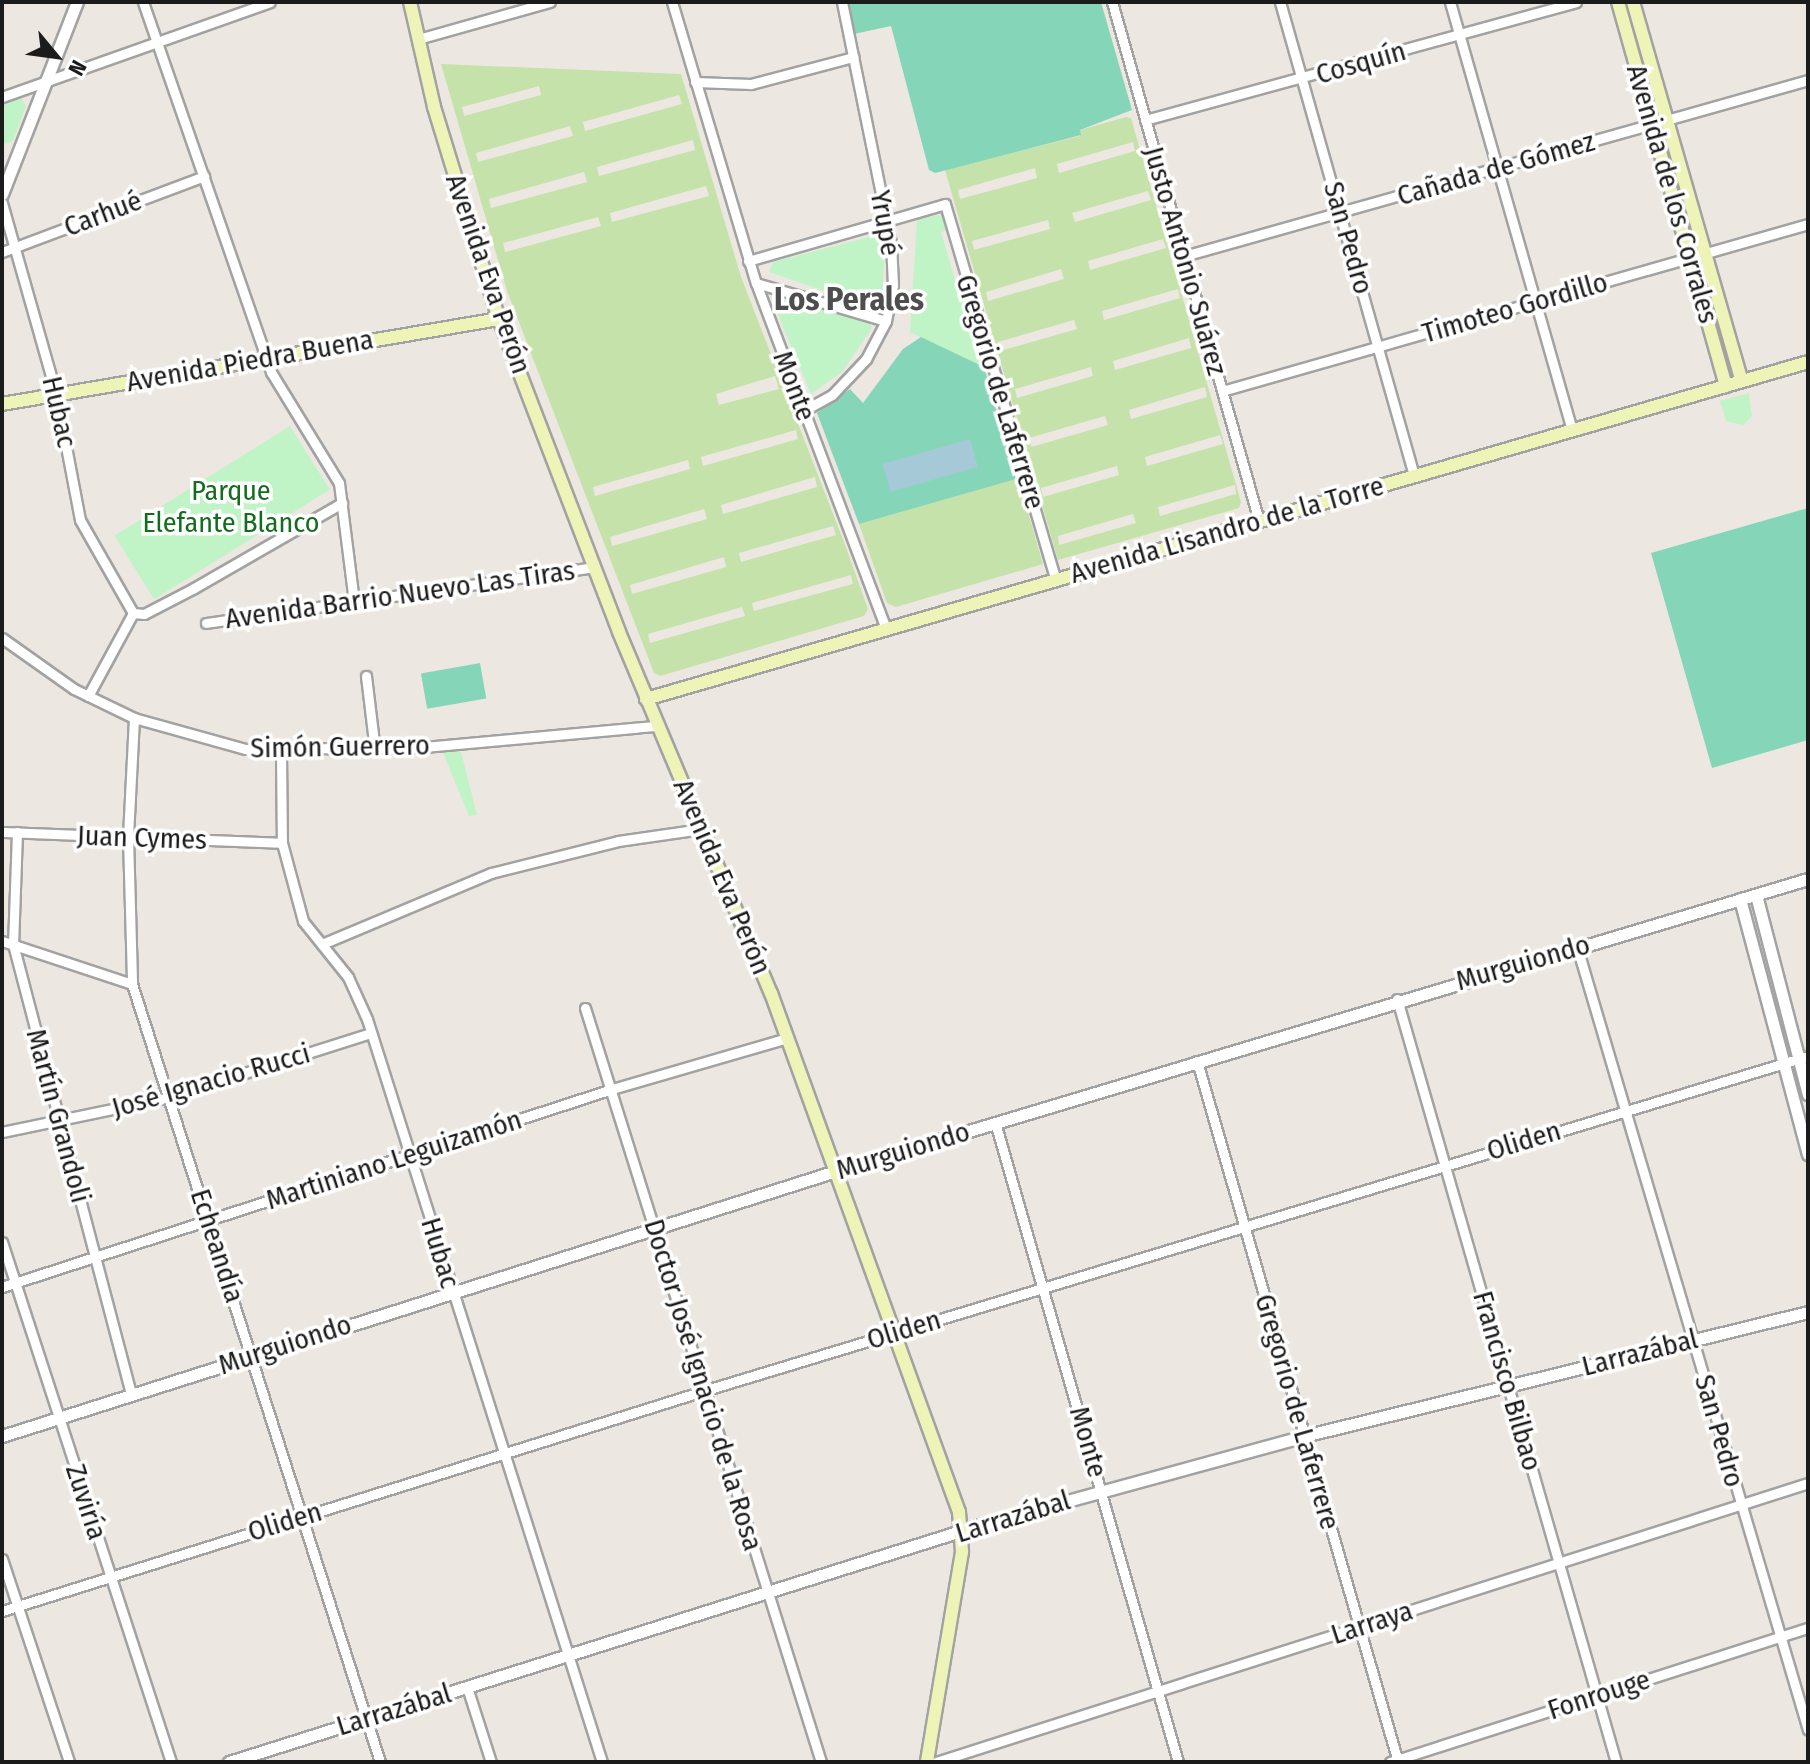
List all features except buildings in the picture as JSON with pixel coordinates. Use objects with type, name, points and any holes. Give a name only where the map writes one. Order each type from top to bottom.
[{"type":"main road","name":"Avenida Eva Perón","points":[[410,2],[499,319],[646,699],[788,1038],[839,1170],[962,1531],[927,1762]]},
{"type":"main road","name":"Avenida de los Corrales","points":[[1618,2],[1726,386]]},
{"type":"main road","name":"Avenida de los Corrales","points":[[1633,2],[1742,381]]},
{"type":"main road","name":"Avenida Piedra Buena","points":[[2,404],[499,319]]},
{"type":"main road","name":"Avenida Lisandro de la Torre","points":[[646,699],[1808,362]]},
{"type":"street","points":[[3,186],[77,2]]},
{"type":"street","points":[[143,2],[266,358],[339,483],[354,601]]},
{"type":"street","points":[[2,97],[270,2]]},
{"type":"street","points":[[418,39],[550,2]]},
{"type":"street","name":"Monte","points":[[672,2],[748,261],[886,628]]},
{"type":"street","name":"Yrupé","points":[[803,411],[832,395],[855,374],[886,321],[893,271],[842,2]]},
{"type":"street","name":"Justo Antonio Suárez","points":[[1112,2],[1259,521]]},
{"type":"street","name":"San Pedro","points":[[1280,2],[1414,474]]},
{"type":"street","points":[[1450,2],[1572,430]]},
{"type":"street","name":"Cosquín","points":[[1145,120],[1302,80],[1576,2]]},
{"type":"street","points":[[695,82],[751,84],[853,57]]},
{"type":"street","name":"Cañada de Gómez","points":[[1184,256],[1808,80]]},
{"type":"street","name":"Carhué","points":[[2,252],[204,176]]},
{"type":"street","name":"Hubac","points":[[2,203],[56,394],[80,520],[133,613]]},
{"type":"street","name":"Gregorio de Laferrere","points":[[886,222],[945,204],[1056,580]]},
{"type":"street","points":[[748,261],[886,222]]},
{"type":"street","name":"Timoteo Gordillo","points":[[1222,391],[1808,224]]},
{"type":"street","points":[[756,283],[886,321]]},
{"type":"street","points":[[88,696],[133,613],[144,614],[194,588],[342,503]]},
{"type":"street","name":"Avenida Barrio Nuevo Las Tiras","points":[[206,623],[594,567]]},
{"type":"street","name":"Simón Guerrero","points":[[2,638],[88,696],[134,718],[211,743],[281,753],[375,750],[657,726]]},
{"type":"street","points":[[366,676],[375,750]]},
{"type":"street","name":"Echeandía","points":[[134,718],[128,837],[132,984],[254,1355],[302,1516],[369,1718],[380,1762]]},
{"type":"street","name":"Hubac","points":[[281,753],[282,843],[303,921],[348,977],[371,1033],[602,1762]]},
{"type":"street","points":[[322,944],[491,873],[618,841],[701,829]]},
{"type":"street","name":"Juan Cymes","points":[[2,832],[282,843]]},
{"type":"street","name":"Martín Grandoli","points":[[17,832],[7,942],[60,1122],[131,1395]]},
{"type":"street","name":"Murguiondo","points":[[2,1436],[839,1170],[1397,999],[1808,879]]},
{"type":"street","points":[[1756,895],[1803,1057],[1808,1094]]},
{"type":"street","points":[[1740,899],[1808,1154]]},
{"type":"street","points":[[7,942],[132,984]]},
{"type":"street","name":"San Pedro","points":[[1577,947],[1808,1730]]},
{"type":"street","name":"Francisco Bilbao","points":[[1397,999],[1616,1762]]},
{"type":"street","name":"Doctor José Ignacio de la Rosa","points":[[585,1008],[821,1762]]},
{"type":"street","name":"José Ignacio Rucci","points":[[2,1132],[169,1097],[371,1033]]},
{"type":"street","name":"Martiniano Leguizamón","points":[[2,1287],[612,1089],[788,1038]]},
{"type":"street","name":"Oliden","points":[[2,1611],[703,1391],[1803,1057]]},
{"type":"street","name":"Gregorio de Laferrere","points":[[1197,1061],[1395,1761]]},
{"type":"street","name":"Monte","points":[[995,1122],[1178,1762]]},
{"type":"street","name":"Zuviría","points":[[2,1242],[171,1762]]},
{"type":"street","name":"Larrazábal","points":[[229,1762],[962,1531],[1102,1490],[1304,1436],[1808,1312]]},
{"type":"street","name":"Larraya","points":[[936,1762],[959,1759],[1157,1691],[1808,1483]]},
{"type":"street","points":[[2,1559],[69,1762]]},
{"type":"street","name":"Fonrouge","points":[[1395,1761],[1808,1628]]},
{"type":"street","points":[[467,1687],[491,1762]]},
{"type":"green space","points":[[848,2],[1101,2],[1132,110],[1080,130],[1081,135],[935,173],[929,170],[891,26],[854,34]]},
{"type":"green space","points":[[441,64],[681,74],[741,277],[844,542],[868,609],[864,616],[660,676],[654,673],[507,291]],"holes":[[[539,86],[541,95],[464,116],[462,107]],[[679,95],[682,104],[585,131],[583,122]],[[570,126],[573,136],[478,162],[476,153]],[[693,140],[695,150],[599,176],[597,167]],[[584,172],[587,182],[491,208],[489,199]],[[706,186],[709,196],[612,222],[610,213]],[[598,217],[601,226],[505,252],[503,243]],[[775,376],[779,389],[719,405],[716,394]],[[796,430],[798,439],[703,466],[701,457]],[[688,460],[690,469],[595,496],[593,487]],[[815,477],[817,487],[723,514],[721,505]],[[704,509],[707,519],[612,546],[610,537]],[[833,526],[836,535],[741,562],[739,553]],[[724,557],[726,567],[632,594],[630,585]],[[851,575],[853,584],[754,611],[752,603]],[[742,607],[745,616],[650,643],[648,634]]]},
{"type":"green space","points":[[20,96],[26,106],[13,141],[2,145],[2,101]]},
{"type":"green space","points":[[1131,118],[1241,502],[1239,508],[1058,560],[945,170],[1080,136],[1080,130]],"holes":[[[1133,142],[1135,151],[1059,173],[1057,164]],[[1035,168],[1037,178],[960,199],[958,190]],[[1148,191],[1151,200],[1075,222],[1072,213]],[[1048,220],[1050,229],[974,250],[972,241]],[[1163,239],[1166,248],[1090,270],[1088,261]],[[1061,269],[1064,279],[988,301],[986,292]],[[1178,289],[1180,298],[1104,320],[1102,311]],[[1074,320],[1077,329],[1000,351],[998,342]],[[1189,338],[1191,348],[1115,370],[1113,361]],[[1091,367],[1093,376],[1017,398],[1015,389]],[[1205,387],[1207,397],[1131,419],[1129,410]],[[1105,416],[1108,425],[1031,447],[1029,438]],[[1220,435],[1223,444],[1147,466],[1145,457]],[[1117,466],[1119,475],[1043,497],[1041,488]],[[1235,485],[1236,494],[1160,516],[1158,507]],[[1133,514],[1136,523],[1059,545],[1058,536]]]},
{"type":"green space","points":[[944,216],[948,230],[941,232],[959,294],[966,292],[969,300],[962,303],[977,355],[985,354],[984,367],[910,332],[917,220]]},
{"type":"green space","points":[[873,236],[885,246],[882,303],[875,308],[769,272],[773,262]]},
{"type":"green space","points":[[780,296],[869,323],[872,328],[842,372],[811,394],[773,303]]},
{"type":"green space","points":[[921,337],[984,367],[1016,479],[859,524],[817,413],[850,389],[863,403],[903,349]]},
{"type":"green space","points":[[1749,393],[1752,416],[1743,425],[1726,421],[1720,401]]},
{"type":"green space","name":"Parque Elefante Blanco","points":[[290,426],[330,490],[154,599],[114,536]]},
{"type":"green space","points":[[1018,478],[1043,564],[896,607],[887,603],[859,524]]},
{"type":"green space","points":[[1808,508],[1808,740],[1712,768],[1651,553]]},
{"type":"green space","points":[[480,663],[486,698],[427,709],[421,673]]},
{"type":"green space","points":[[459,744],[477,815],[469,816],[440,745]]},
{"type":"green space","points":[[1752,915],[1790,1042],[1787,1045],[1750,917]]},
{"type":"water","points":[[970,439],[978,467],[891,492],[883,464]]},
{"type":"district","name":"Los Perales","points":[[849,299]]}]
